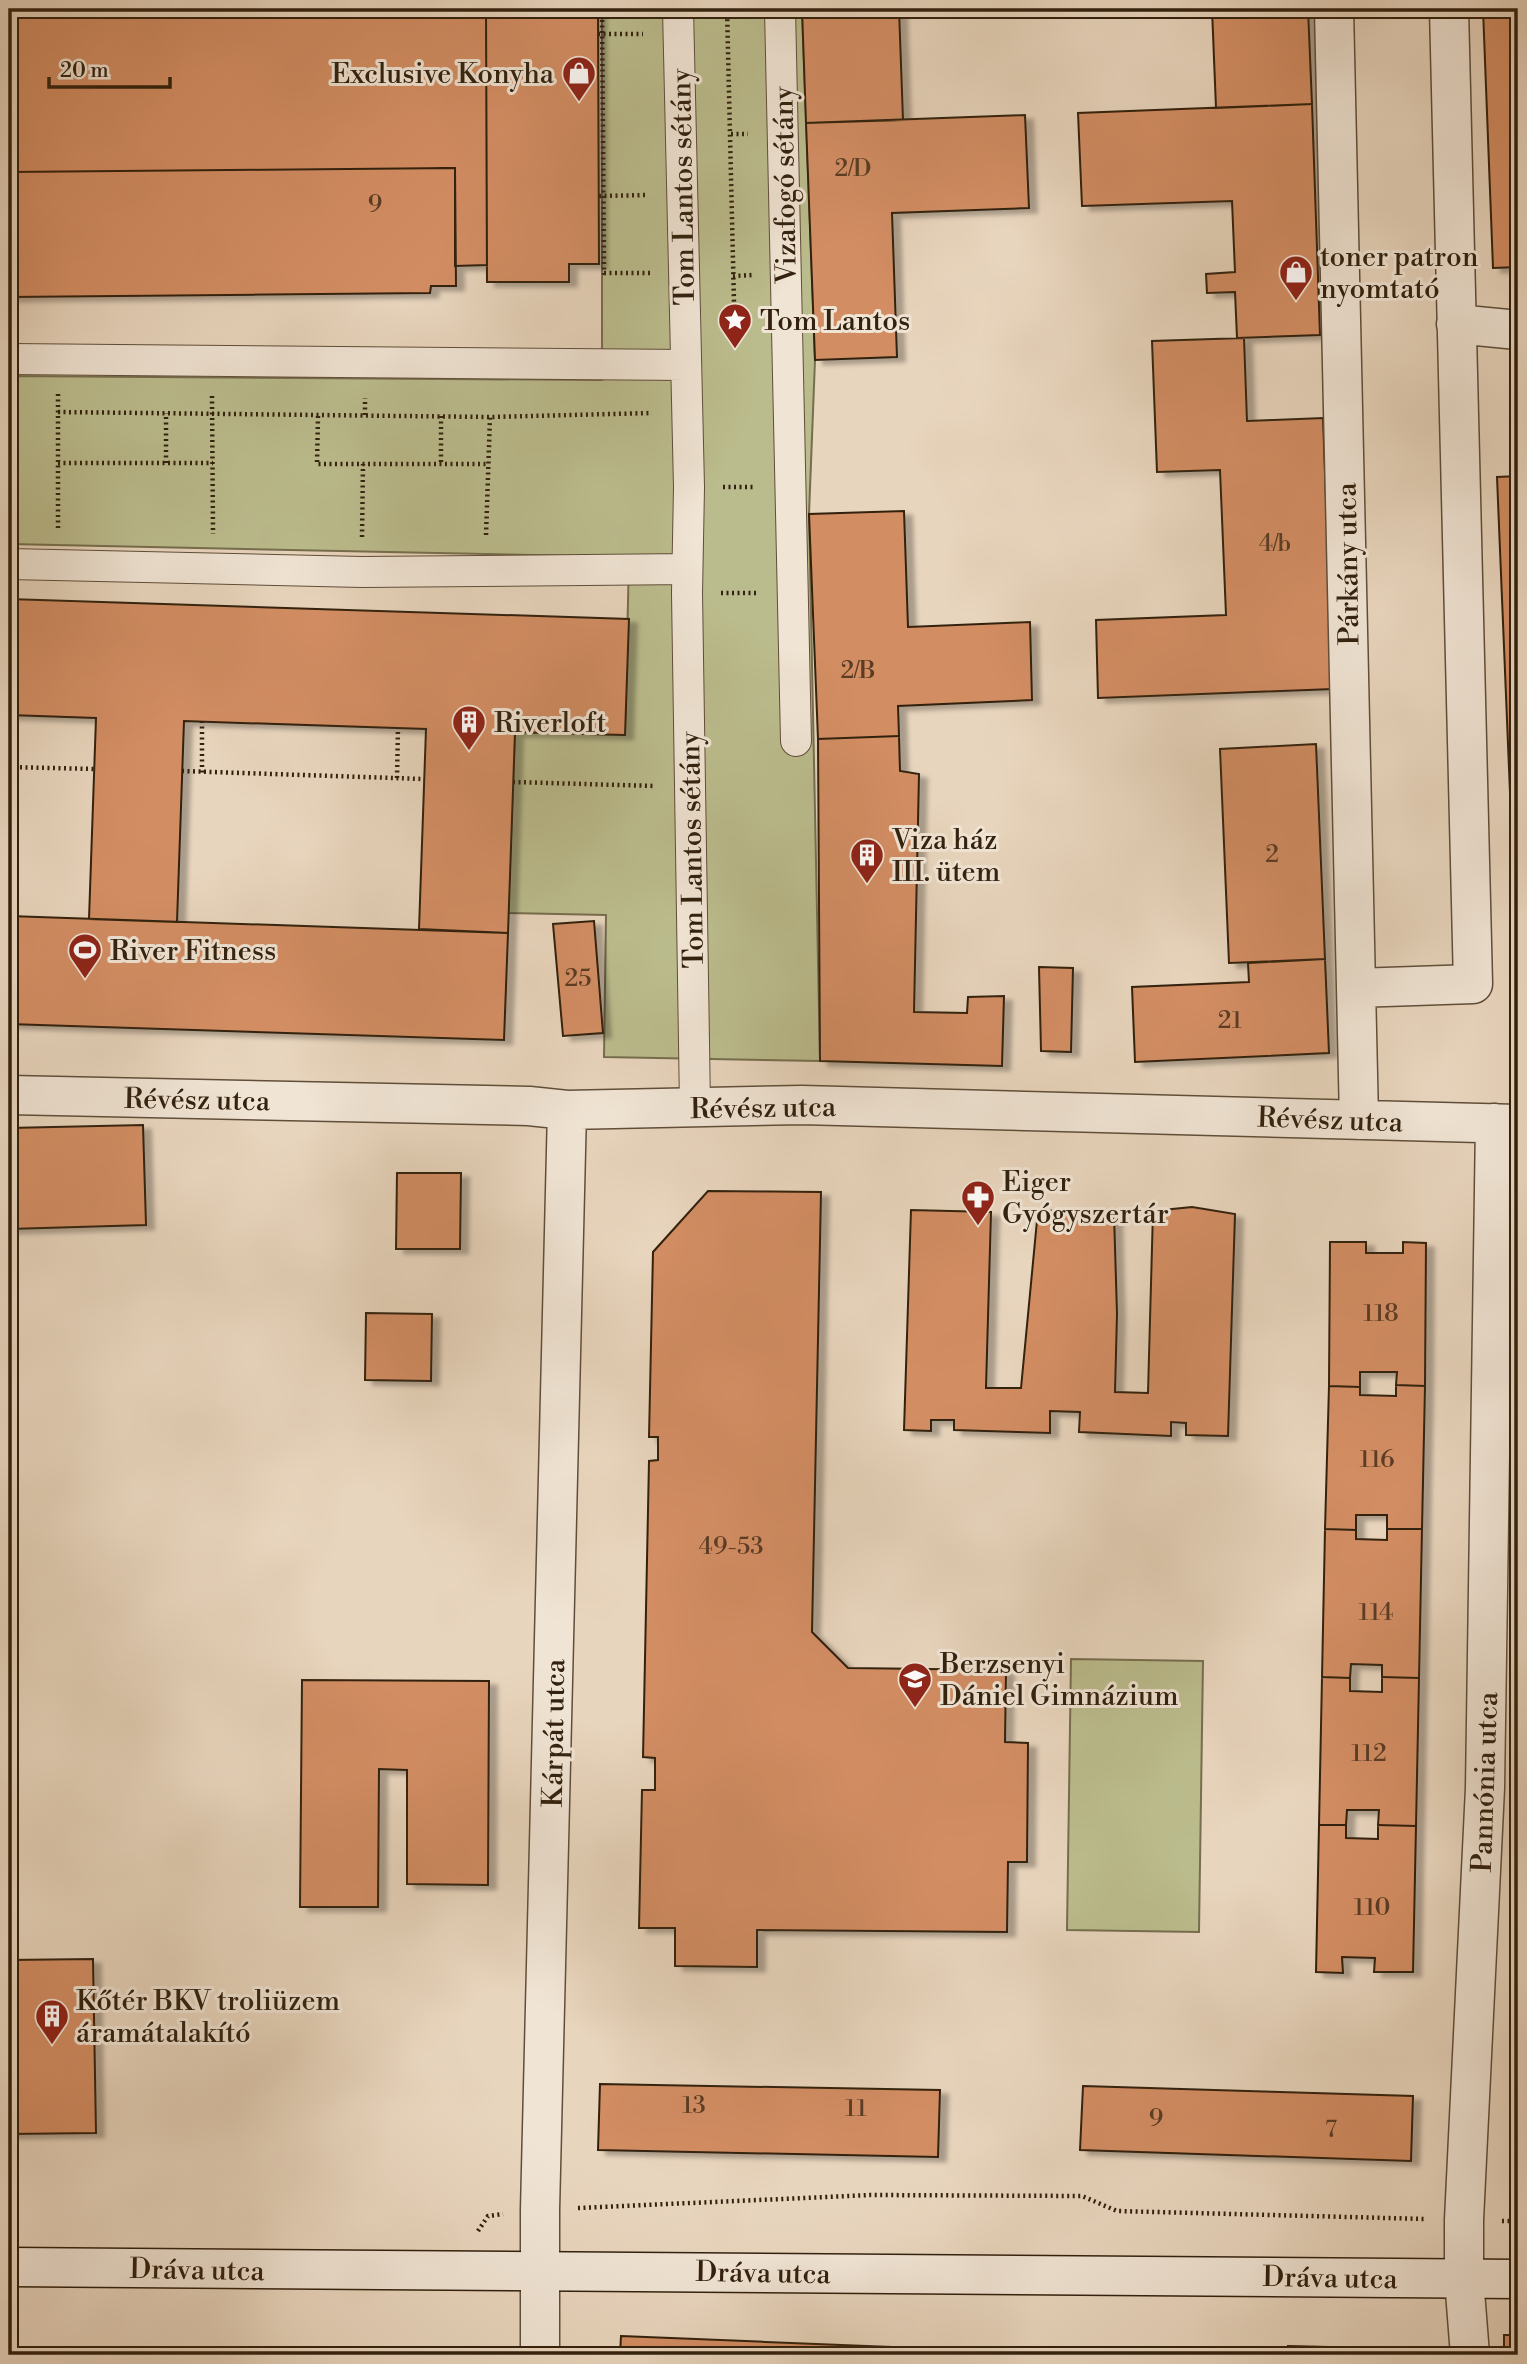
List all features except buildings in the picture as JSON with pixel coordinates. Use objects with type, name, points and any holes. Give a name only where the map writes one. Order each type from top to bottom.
[{"type":"street","name":"Vizafogó sétány","points":[[780,9],[796,741]]},
{"type":"street","name":"Párkány utca","points":[[1334,9],[1359,1120]]},
{"type":"street","points":[[1356,988],[1473,984],[1449,9]]},
{"type":"street","name":"Tom Lantos sétány","points":[[679,21],[689,487],[687,581],[695,1107]]},
{"type":"street","points":[[1456,324],[1518,330]]},
{"type":"street","points":[[9,359],[686,365]]},
{"type":"street","points":[[9,564],[362,572],[485,570],[687,581]]},
{"type":"street","name":"Révész utca","points":[[9,1095],[529,1106],[567,1110],[802,1105],[1507,1123]]},
{"type":"street","name":"Kárpát utca","points":[[540,2355],[540,2210],[567,1110]]},
{"type":"street","name":"Pannónia utca","points":[[1470,2355],[1464,2279],[1464,2220],[1485,1788],[1507,1123]]},
{"type":"street","name":"Dráva utca","points":[[9,2267],[1518,2279]]},
{"type":"path","points":[[602,9],[601,196],[604,273],[684,272]]},
{"type":"path","name":"Tom Lantos sétány","points":[[686,365],[734,303],[727,9]]},
{"type":"path","points":[[600,34],[679,21]]},
{"type":"path","points":[[601,196],[682,195]]},
{"type":"path","points":[[56,359],[58,565]]},
{"type":"path","points":[[211,360],[214,568]]},
{"type":"path","points":[[58,412],[490,417],[687,412]]},
{"type":"path","points":[[166,413],[166,463]]},
{"type":"path","points":[[318,416],[317,464],[487,464]]},
{"type":"path","points":[[441,416],[441,464]]},
{"type":"path","points":[[485,570],[490,417]]},
{"type":"path","points":[[58,463],[213,463]]},
{"type":"path","points":[[362,572],[363,464]]},
{"type":"path","points":[[689,487],[792,488]]},
{"type":"path","points":[[687,581],[793,592]]},
{"type":"path","points":[[202,721],[202,773]]},
{"type":"path","points":[[397,728],[397,778]]},
{"type":"path","points":[[9,767],[94,769]]},
{"type":"path","points":[[182,771],[424,779]]},
{"type":"path","points":[[513,782],[691,787]]},
{"type":"path","points":[[488,2216],[540,2210],[871,2195],[1082,2196],[1117,2211],[1518,2221]]},
{"type":"green space","points":[[602,9],[802,9],[815,360],[809,514],[820,1061],[604,1057],[606,915],[508,913],[515,732],[625,735],[629,557],[9,544],[9,376],[602,380]]},
{"type":"green space","points":[[1071,1659],[1203,1661],[1199,1932],[1067,1930]]},
{"type":"place","name":"Exclusive Konyha","points":[[579,103]]},
{"type":"place","name":"toner patron nyomtató","points":[[1296,302]]},
{"type":"place","name":"Tom Lantos","points":[[735,350]]},
{"type":"place","name":"Riverloft","points":[[469,752]]},
{"type":"place","name":"Viza ház III. ütem","points":[[867,885]]},
{"type":"place","name":"River Fitness","points":[[85,980]]},
{"type":"place","name":"Eiger Gyógyszertár","points":[[978,1227]]},
{"type":"place","name":"Berzsenyi Dániel Gimnázium","points":[[915,1709]]},
{"type":"place","name":"Kőtér BKV troliüzem áramátalakító","points":[[52,2046]]}]
